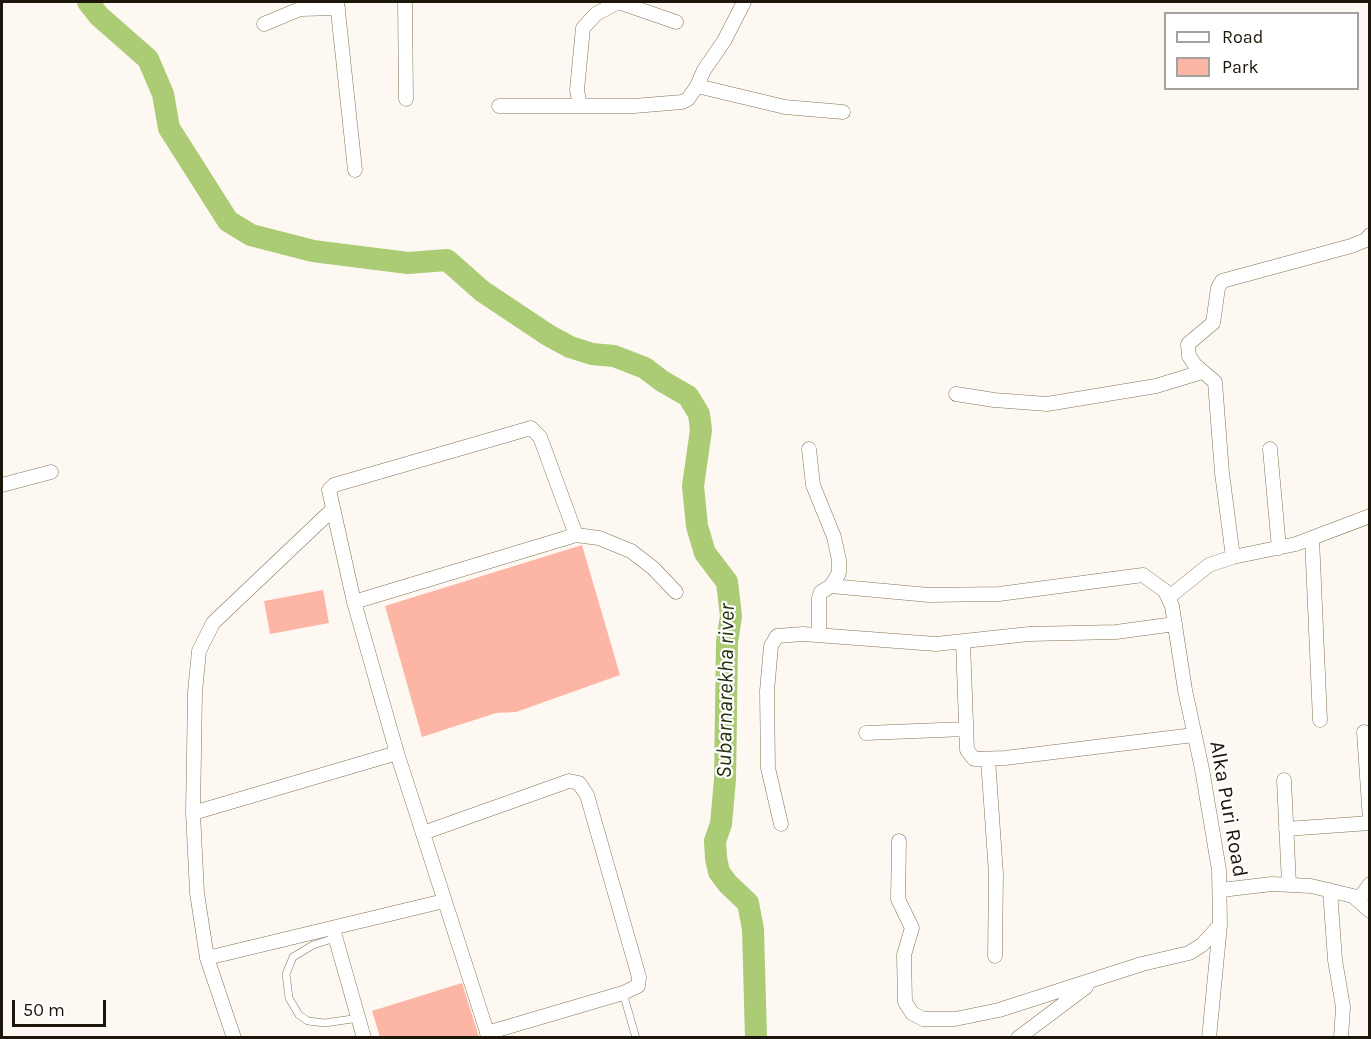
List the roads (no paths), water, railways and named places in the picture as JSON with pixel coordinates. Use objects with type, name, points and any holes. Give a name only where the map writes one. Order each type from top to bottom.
[{"type":"street","points":[[405,2],[406,99]]},
{"type":"street","points":[[579,105],[577,90],[583,28],[596,14],[618,2],[676,22]]},
{"type":"street","points":[[499,106],[634,106],[682,102],[688,99],[697,86],[744,2]]},
{"type":"street","points":[[264,24],[300,9],[337,5],[355,170]]},
{"type":"street","points":[[697,86],[766,104],[843,112]]},
{"type":"street","points":[[1233,557],[1222,473],[1215,382],[1202,372],[1189,356],[1187,348],[1191,340],[1213,324],[1218,288],[1222,281],[1351,246],[1366,240],[1370,235]]},
{"type":"street","points":[[956,394],[1003,401],[1047,404],[1156,386],[1202,372]]},
{"type":"street","points":[[423,833],[552,785],[569,781],[579,783],[587,795],[639,977],[638,986],[623,993],[488,1035],[397,753],[354,603],[329,490],[334,485],[529,428],[537,431],[540,437],[576,535]]},
{"type":"street","points":[[808,449],[813,485],[834,537],[840,573],[831,586],[821,592],[819,635]]},
{"type":"street","points":[[1270,449],[1279,548]]},
{"type":"street","points":[[2,485],[51,472]]},
{"type":"street","points":[[234,1038],[207,958],[197,892],[193,813],[195,692],[202,640],[213,623],[231,604],[333,509]]},
{"type":"street","points":[[831,586],[929,595],[999,594],[1146,575],[1167,594],[1200,569],[1233,557],[1279,548],[1312,538],[1370,516]]},
{"type":"street","points":[[354,603],[576,535],[599,538],[631,551],[676,592]]},
{"type":"street","points":[[1312,538],[1320,720]]},
{"type":"street","name":"Alka Puri Road","points":[[1167,594],[1175,624],[1211,817],[1221,890],[1220,925],[1209,1038]]},
{"type":"street","points":[[781,824],[768,768],[767,691],[773,639],[783,634],[819,635],[936,644],[1029,634],[1116,632],[1175,624]]},
{"type":"street","points":[[963,642],[968,755],[974,759],[1194,735]]},
{"type":"street","points":[[866,733],[966,729]]},
{"type":"street","points":[[1286,829],[1370,821],[1364,732]]},
{"type":"street","points":[[193,813],[397,753]]},
{"type":"street","points":[[988,759],[996,874],[995,956]]},
{"type":"street","points":[[1284,780],[1289,884]]},
{"type":"street","points":[[898,841],[898,899],[912,928],[904,955],[905,1002],[912,1013],[932,1020],[972,1016],[1051,995],[1142,964],[1190,953],[1202,945],[1220,925]]},
{"type":"street","points":[[1221,890],[1250,885],[1289,884],[1330,890],[1359,899],[1370,911]]},
{"type":"street","points":[[1359,899],[1370,884]]},
{"type":"street","points":[[1330,890],[1335,960],[1343,1014],[1341,1038]]},
{"type":"street","points":[[207,958],[334,933],[444,900]]},
{"type":"street","points":[[334,933],[364,1038]]},
{"type":"street","points":[[1018,1038],[1094,980]]},
{"type":"lane","points":[[334,933],[293,957],[286,974],[289,998],[299,1016],[308,1022],[325,1023],[359,1018]]},
{"type":"lane","points":[[623,993],[636,1038]]},
{"type":"waterway","name":"Subarnarekha river","points":[[88,2],[99,16],[148,59],[163,94],[169,128],[228,221],[251,235],[313,251],[408,263],[447,260],[482,291],[548,335],[570,347],[592,354],[614,356],[645,368],[688,396],[699,414],[701,430],[693,486],[697,526],[705,553],[727,582],[731,616],[727,642],[725,779],[721,824],[715,841],[716,858],[719,872],[748,903],[753,929],[756,1038]]}]
